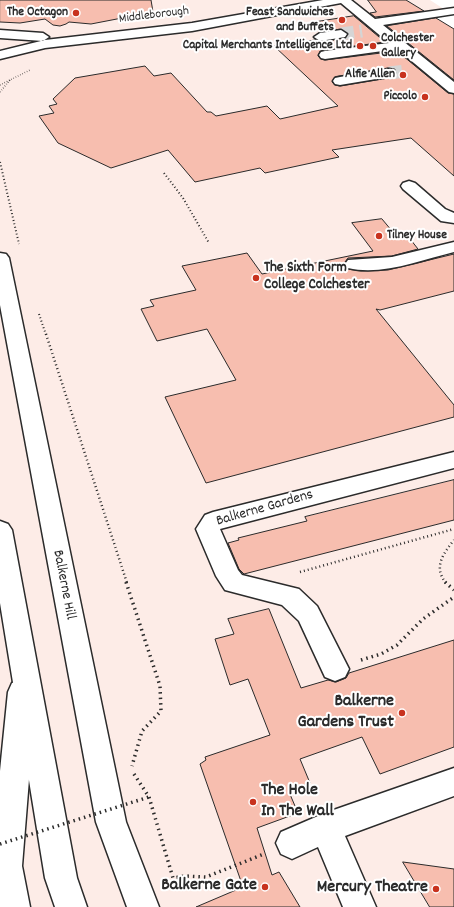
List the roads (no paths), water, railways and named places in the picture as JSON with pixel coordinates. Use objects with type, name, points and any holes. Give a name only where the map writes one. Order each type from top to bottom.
[{"type":"street","name":"Middleborough","points":[[245,18],[290,0]]},
{"type":"street","name":"Middleborough","points":[[0,55],[45,44],[192,27],[343,0]]},
{"type":"street","points":[[343,0],[378,26],[454,89]]},
{"type":"street","name":"Middleborough","points":[[309,6],[334,6],[357,11]]},
{"type":"street","points":[[362,32],[378,26],[454,11]]},
{"type":"street","name":"Middleborough","points":[[0,34],[49,37],[113,36]]},
{"type":"street","points":[[320,37],[341,34]]},
{"type":"street","points":[[325,55],[400,45]]},
{"type":"street","points":[[413,70],[427,68]]},
{"type":"street","points":[[340,81],[389,73]]},
{"type":"street","points":[[440,78],[454,76]]},
{"type":"street","points":[[408,186],[447,218],[454,218]]},
{"type":"street","points":[[354,264],[369,265],[386,263],[454,247]]},
{"type":"street","name":"Balkerne Hill","points":[[10,253],[111,822],[143,907]]},
{"type":"street","name":"Balkerne Gardens","points":[[335,669],[308,614],[290,596],[234,583],[228,576],[208,529],[213,522],[454,460]]},
{"type":"street","points":[[0,530],[61,878],[70,907]]},
{"type":"street","points":[[14,907],[6,866],[24,668]]},
{"type":"street","points":[[292,843],[325,828],[454,782]]},
{"type":"street","points":[[325,828],[360,907]]},
{"type":"tunnel","points":[[341,34],[362,31]]},
{"type":"tunnel","points":[[389,73],[407,71]]},
{"type":"place","name":"The Octagon","points":[[76,13]]},
{"type":"place","name":"Feast Sandwiches and Buffets","points":[[342,20]]},
{"type":"place","name":"Capital Merchants Intelligence Ltd","points":[[360,46]]},
{"type":"place","name":"Colchester Gallery","points":[[373,46]]},
{"type":"place","name":"Alfie Allen","points":[[403,75]]},
{"type":"place","name":"Piccolo","points":[[425,97]]},
{"type":"place","name":"Tilney House","points":[[379,236]]},
{"type":"place","name":"The Sixth Form College Colchester","points":[[256,278]]},
{"type":"place","name":"Balkerne Gardens Trust","points":[[402,713]]},
{"type":"place","name":"The Hole In The Wall","points":[[253,802]]},
{"type":"place","name":"Balkerne Gate","points":[[265,887]]},
{"type":"place","name":"Mercury Theatre","points":[[436,889]]}]
